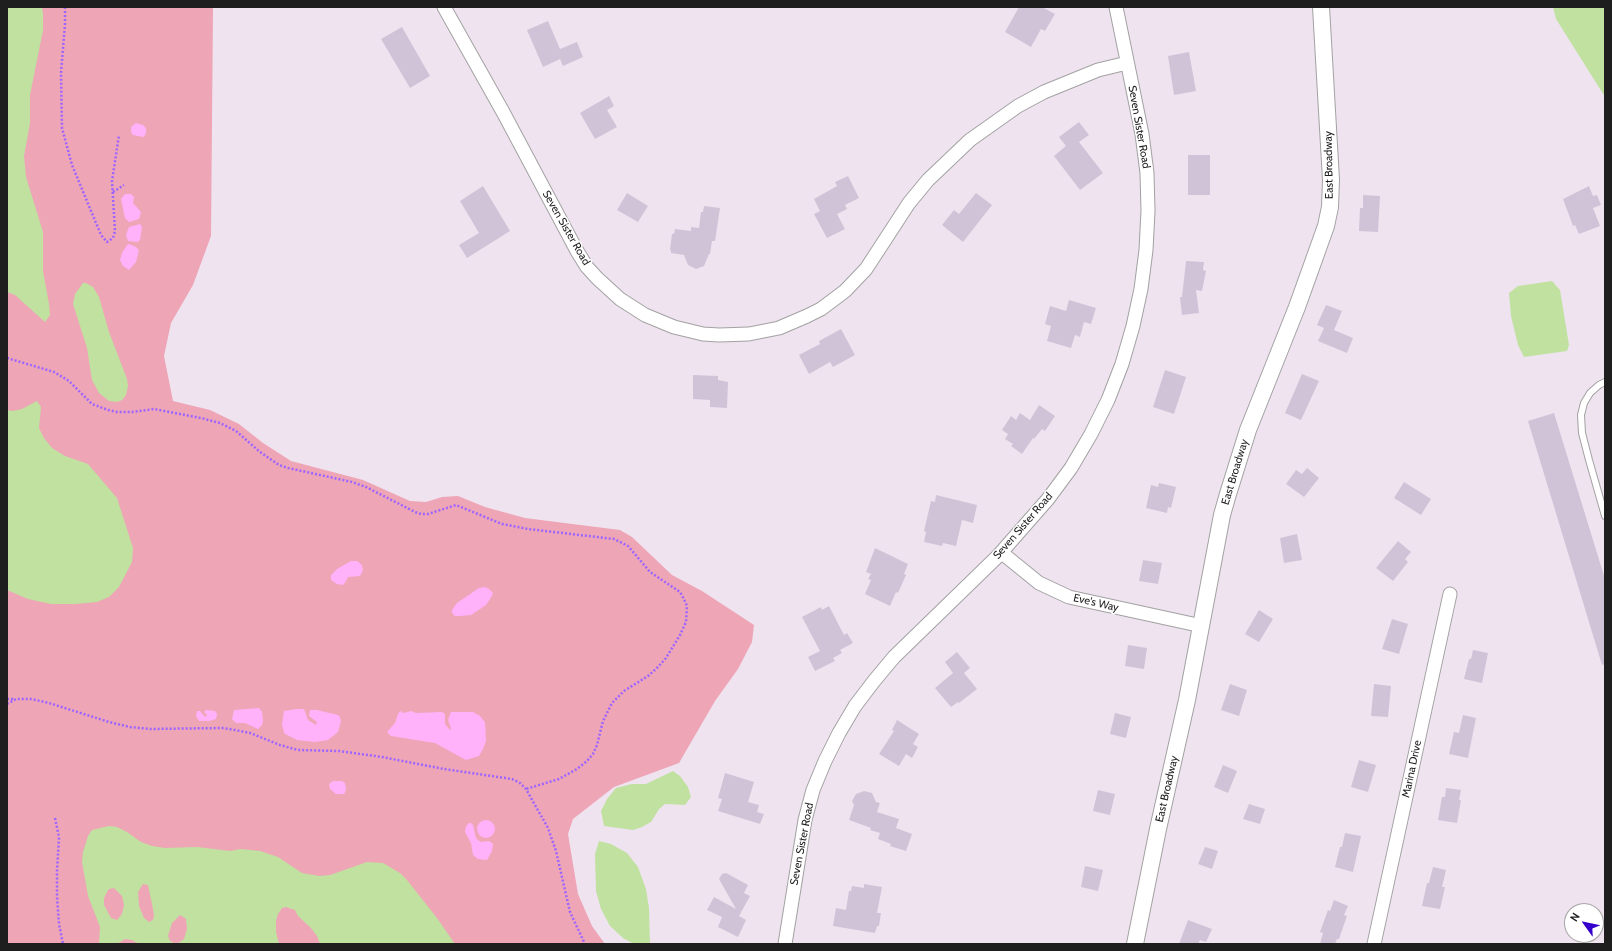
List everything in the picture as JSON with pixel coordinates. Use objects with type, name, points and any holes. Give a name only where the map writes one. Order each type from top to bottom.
[{"type":"street","name":"Seven Sister Road","points":[[444,7],[587,267],[620,299],[645,315],[674,327],[703,334],[749,334],[771,330],[793,323],[821,309],[845,291],[866,269],[909,203],[928,180],[970,140],[1018,106],[1044,92],[1070,80],[1098,70],[1127,63]]},
{"type":"street","name":"Seven Sister Road","points":[[786,944],[804,820],[825,761],[839,733],[855,706],[894,657],[1002,553],[1048,499],[1071,468],[1091,434],[1122,364],[1133,326],[1141,288],[1146,250],[1148,212],[1147,173],[1142,134],[1116,7]]},
{"type":"street","name":"East Broadway","points":[[1135,944],[1202,626],[1222,515],[1248,430],[1297,307],[1326,226],[1331,180],[1321,7]]},
{"type":"street","name":"Eve's Way","points":[[1002,553],[1031,577],[1049,589],[1064,595],[1094,604],[1202,626]]},
{"type":"street","name":"Marina Drive","points":[[1374,944],[1450,594]]},
{"type":"lane","points":[[1605,382],[1598,385],[1590,393],[1584,403],[1581,415],[1584,440],[1605,516]]},
{"type":"path","points":[[65,7],[66,24],[61,73],[62,128],[75,172],[101,235],[107,242],[113,238],[115,232],[112,181],[119,135]]},
{"type":"path","points":[[113,192],[124,185]]},
{"type":"path","points":[[7,358],[54,372],[69,381],[92,404],[108,410],[132,412],[154,409],[220,423],[236,431],[260,452],[279,465],[352,482],[366,487],[421,514],[428,514],[456,505],[502,524],[528,529],[614,539],[628,546],[650,572],[680,592],[687,606],[686,622],[666,658],[648,676],[624,691],[612,703],[603,722],[593,754],[577,769],[559,779],[526,789]]},
{"type":"path","points":[[7,699],[24,698],[49,703],[130,727],[150,729],[223,728],[250,733],[280,746],[298,750],[339,751],[382,757],[444,769],[502,776],[512,779],[520,783],[526,789],[548,828],[556,851],[570,912],[585,944]]},
{"type":"path","points":[[7,704],[16,699]]},
{"type":"path","points":[[55,818],[59,837],[57,877],[59,924],[62,944]]},
{"type":"shaded area","points":[[7,7],[213,7],[211,236],[193,285],[171,323],[164,356],[173,401],[210,410],[239,424],[263,443],[291,461],[363,480],[410,501],[426,502],[442,497],[458,496],[485,507],[525,518],[620,530],[632,537],[672,575],[702,591],[754,625],[752,642],[738,669],[715,701],[679,763],[614,787],[573,819],[568,834],[578,894],[592,926],[605,944],[7,944]]},
{"type":"shaded area","points":[[7,7],[42,7],[43,13],[43,30],[30,95],[30,123],[24,156],[26,177],[43,232],[43,271],[50,315],[45,322],[15,295],[7,292]]},
{"type":"shaded area","points":[[1553,7],[1605,7],[1605,97],[1556,19]]},
{"type":"shaded area","points":[[1552,281],[1560,290],[1569,345],[1567,351],[1524,357],[1518,345],[1511,316],[1509,293],[1518,286]]},
{"type":"shaded area","points":[[83,283],[93,287],[99,297],[109,332],[127,379],[128,386],[126,395],[122,400],[117,402],[109,401],[99,393],[92,380],[87,348],[73,304],[75,294]]},
{"type":"shaded area","points":[[37,401],[41,407],[39,428],[44,438],[52,448],[65,456],[88,464],[117,498],[133,548],[132,562],[119,587],[109,597],[97,602],[51,604],[28,599],[7,590],[7,410],[13,411],[22,409]]},
{"type":"shaded area","points":[[673,771],[680,776],[688,787],[691,797],[685,805],[665,804],[659,809],[651,822],[633,830],[604,826],[601,811],[607,799],[616,788],[632,784],[646,784]]},
{"type":"shaded area","points":[[109,826],[117,827],[141,842],[152,846],[165,848],[197,847],[230,851],[241,849],[260,851],[278,857],[302,873],[319,876],[330,875],[367,862],[383,863],[400,873],[407,880],[455,944],[320,944],[317,936],[298,916],[295,910],[286,907],[282,908],[276,921],[276,932],[279,944],[177,944],[184,939],[187,929],[186,919],[180,915],[172,923],[168,936],[170,941],[176,944],[139,944],[132,940],[125,939],[117,944],[99,944],[100,927],[88,896],[82,862],[83,852],[88,836],[92,830]],"holes":[[[143,884],[148,885],[154,915],[153,920],[149,922],[144,918],[139,906],[138,892]],[[114,888],[122,896],[124,905],[122,914],[117,920],[111,918],[104,905],[104,898],[107,892],[109,889]]]},
{"type":"shaded area","points":[[599,841],[611,844],[627,853],[638,867],[646,889],[649,908],[650,944],[634,944],[623,938],[610,926],[601,909],[596,891],[595,854]]},
{"type":"sand","points":[[136,123],[143,125],[146,128],[144,137],[133,135],[131,132],[131,127]]},
{"type":"sand","points":[[125,194],[131,194],[134,197],[133,203],[141,212],[139,219],[129,222],[125,218],[121,199]]},
{"type":"sand","points":[[140,224],[142,227],[140,240],[138,242],[128,241],[126,235],[129,227]]},
{"type":"sand","points":[[129,244],[139,250],[136,262],[129,270],[123,266],[120,260],[122,253]]},
{"type":"sand","points":[[351,561],[357,561],[362,565],[363,570],[360,576],[348,577],[343,585],[337,584],[331,580],[331,575],[337,569]]},
{"type":"sand","points":[[485,587],[493,593],[486,605],[471,615],[455,616],[452,613],[452,610],[457,603],[479,588]]},
{"type":"sand","points":[[259,708],[262,712],[263,721],[262,725],[258,729],[245,723],[236,723],[232,719],[234,710]]},
{"type":"sand","points":[[304,709],[308,720],[316,725],[317,722],[309,716],[310,710],[317,710],[338,715],[341,721],[338,732],[328,740],[315,742],[297,740],[287,735],[284,733],[282,724],[284,711]]},
{"type":"sand","points":[[206,710],[215,711],[217,714],[216,719],[199,721],[196,716],[197,711],[200,711],[206,717],[207,715],[204,712]]},
{"type":"sand","points":[[400,711],[404,713],[411,711],[416,713],[442,712],[445,714],[445,724],[450,730],[451,728],[448,720],[451,712],[473,712],[480,716],[485,722],[486,741],[483,749],[479,756],[466,760],[435,743],[391,736],[387,732],[395,723]]},
{"type":"sand","points":[[333,781],[342,781],[345,783],[346,790],[344,794],[336,794],[330,789],[329,784]]},
{"type":"sand","points":[[486,820],[492,823],[495,829],[492,835],[486,838],[480,835],[477,829],[480,823]]},
{"type":"sand","points":[[469,823],[473,825],[476,838],[478,840],[481,842],[489,841],[493,844],[492,851],[487,860],[478,859],[473,855],[471,843],[465,832],[466,826]]},
{"type":"building","points":[[1019,7],[1042,7],[1055,14],[1045,31],[1041,29],[1031,47],[1005,32]]},
{"type":"building","points":[[548,21],[560,49],[577,42],[583,57],[563,66],[560,59],[543,67],[527,30]]},
{"type":"building","points":[[402,27],[430,76],[410,88],[381,39]]},
{"type":"building","points":[[1189,52],[1196,91],[1174,95],[1168,56]]},
{"type":"building","points":[[609,96],[614,106],[607,110],[617,127],[595,139],[580,113]]},
{"type":"building","points":[[1079,122],[1089,135],[1079,142],[1103,173],[1080,190],[1054,156],[1066,146],[1059,137]]},
{"type":"building","points":[[1188,155],[1210,155],[1210,195],[1188,195]]},
{"type":"building","points":[[848,176],[859,198],[845,205],[847,209],[837,214],[845,229],[827,238],[814,214],[820,211],[814,199],[837,186],[835,182]]},
{"type":"building","points":[[483,186],[510,231],[467,258],[459,245],[479,233],[460,201]]},
{"type":"building","points":[[1589,186],[1593,196],[1597,195],[1601,205],[1593,208],[1600,226],[1579,234],[1575,225],[1573,226],[1563,199]]},
{"type":"building","points":[[627,193],[648,206],[638,222],[617,210]]},
{"type":"building","points":[[976,193],[992,205],[963,242],[942,225],[954,210],[959,214]]},
{"type":"building","points":[[1363,195],[1380,196],[1378,232],[1359,231],[1360,208],[1363,208]]},
{"type":"building","points":[[704,206],[720,208],[715,241],[712,241],[710,254],[704,266],[696,269],[688,265],[684,255],[671,253],[672,234],[674,234],[675,229],[691,231],[691,227],[699,228],[701,212],[703,212]]},
{"type":"building","points":[[1186,261],[1204,262],[1203,270],[1206,271],[1202,291],[1196,290],[1199,313],[1182,315],[1180,297],[1182,297]]},
{"type":"building","points":[[1069,300],[1096,308],[1091,324],[1084,322],[1080,337],[1075,335],[1071,348],[1047,341],[1051,326],[1045,324],[1050,306],[1066,311]]},
{"type":"building","points":[[1326,305],[1342,311],[1334,330],[1353,338],[1347,353],[1318,341],[1324,328],[1317,325]]},
{"type":"building","points":[[841,329],[855,355],[833,367],[830,362],[809,374],[799,355],[820,344],[819,341]]},
{"type":"building","points":[[1165,370],[1186,377],[1174,414],[1153,407]]},
{"type":"building","points":[[1302,374],[1319,381],[1301,420],[1285,413]]},
{"type":"building","points":[[693,375],[718,376],[718,380],[728,382],[727,408],[710,407],[710,400],[693,399]]},
{"type":"building","points":[[1039,405],[1055,416],[1045,431],[1042,429],[1034,439],[1033,438],[1022,454],[1011,446],[1013,444],[1005,439],[1008,434],[1002,430],[1011,416],[1016,420],[1020,413],[1030,420]]},
{"type":"building","points":[[1554,413],[1605,579],[1605,664],[1602,665],[1528,421]]},
{"type":"building","points":[[1307,468],[1319,478],[1304,497],[1286,484],[1296,470],[1302,474]]},
{"type":"building","points":[[1404,482],[1431,499],[1421,515],[1394,498]]},
{"type":"building","points":[[1159,483],[1176,487],[1171,508],[1168,507],[1167,513],[1146,508],[1151,485],[1158,487]]},
{"type":"building","points":[[936,495],[977,505],[973,523],[962,520],[956,546],[943,543],[942,546],[924,542],[926,532],[924,531],[931,501],[935,502]]},
{"type":"building","points":[[1297,534],[1302,560],[1284,563],[1280,538]]},
{"type":"building","points":[[1398,541],[1411,552],[1405,559],[1408,562],[1393,581],[1376,568]]},
{"type":"building","points":[[875,548],[908,564],[904,574],[906,575],[890,606],[865,594],[871,580],[868,579],[871,574],[866,572]]},
{"type":"building","points":[[1143,560],[1162,563],[1158,584],[1139,581]]},
{"type":"building","points":[[829,606],[844,635],[847,633],[853,643],[840,650],[842,653],[833,658],[835,661],[815,671],[808,657],[820,651],[802,617],[821,607],[822,610]]},
{"type":"building","points":[[1259,610],[1273,619],[1259,642],[1245,634]]},
{"type":"building","points":[[1392,619],[1408,624],[1399,654],[1382,649]]},
{"type":"building","points":[[1128,645],[1147,648],[1144,669],[1125,666]]},
{"type":"building","points":[[1473,650],[1488,653],[1482,683],[1464,679]]},
{"type":"building","points":[[957,652],[970,668],[964,673],[977,689],[959,703],[958,702],[951,707],[935,688],[953,673],[945,662]]},
{"type":"building","points":[[1230,684],[1247,690],[1239,716],[1221,710]]},
{"type":"building","points":[[1374,684],[1391,686],[1388,717],[1371,716]]},
{"type":"building","points":[[1115,713],[1131,717],[1126,738],[1110,734]]},
{"type":"building","points":[[1463,715],[1476,718],[1468,758],[1449,754],[1454,732],[1459,733]]},
{"type":"building","points":[[897,720],[919,734],[913,744],[918,747],[912,758],[906,754],[899,766],[879,754],[894,731],[892,730]]},
{"type":"building","points":[[1359,760],[1376,765],[1368,792],[1351,787]]},
{"type":"building","points":[[1223,765],[1237,771],[1228,793],[1214,787]]},
{"type":"building","points":[[725,773],[754,782],[748,802],[759,805],[757,812],[764,814],[760,824],[718,811],[722,799],[718,798]]},
{"type":"building","points":[[1446,788],[1461,790],[1459,800],[1461,800],[1457,823],[1438,820],[1442,797],[1445,797]]},
{"type":"building","points":[[1098,790],[1115,794],[1110,815],[1093,811]]},
{"type":"building","points":[[864,791],[872,793],[876,802],[880,803],[877,812],[899,819],[896,828],[912,834],[906,851],[890,846],[891,844],[878,839],[880,833],[870,830],[871,828],[849,820],[854,805],[852,801],[856,794]]},
{"type":"building","points":[[1249,804],[1265,809],[1260,824],[1243,819]]},
{"type":"building","points":[[1345,833],[1361,836],[1353,872],[1335,867]]},
{"type":"building","points":[[1205,847],[1218,851],[1212,869],[1198,864]]},
{"type":"building","points":[[1085,866],[1103,870],[1098,891],[1081,887]]},
{"type":"building","points":[[1433,867],[1446,870],[1442,887],[1445,887],[1440,909],[1422,906],[1427,883],[1429,883]]},
{"type":"building","points":[[726,873],[748,885],[744,893],[750,896],[739,916],[746,920],[738,937],[718,927],[722,917],[707,910],[714,897],[736,909],[719,879],[722,874]]},
{"type":"building","points":[[864,884],[882,887],[877,913],[881,913],[879,926],[877,926],[875,933],[833,926],[836,908],[846,910],[849,891],[851,891],[852,886],[864,888]]},
{"type":"building","points":[[1334,900],[1348,906],[1344,915],[1347,916],[1339,939],[1337,939],[1335,944],[1320,944],[1323,933],[1320,932],[1328,910],[1330,911]]},
{"type":"building","points":[[1188,920],[1212,929],[1206,942],[1200,940],[1198,944],[1179,944]]}]
